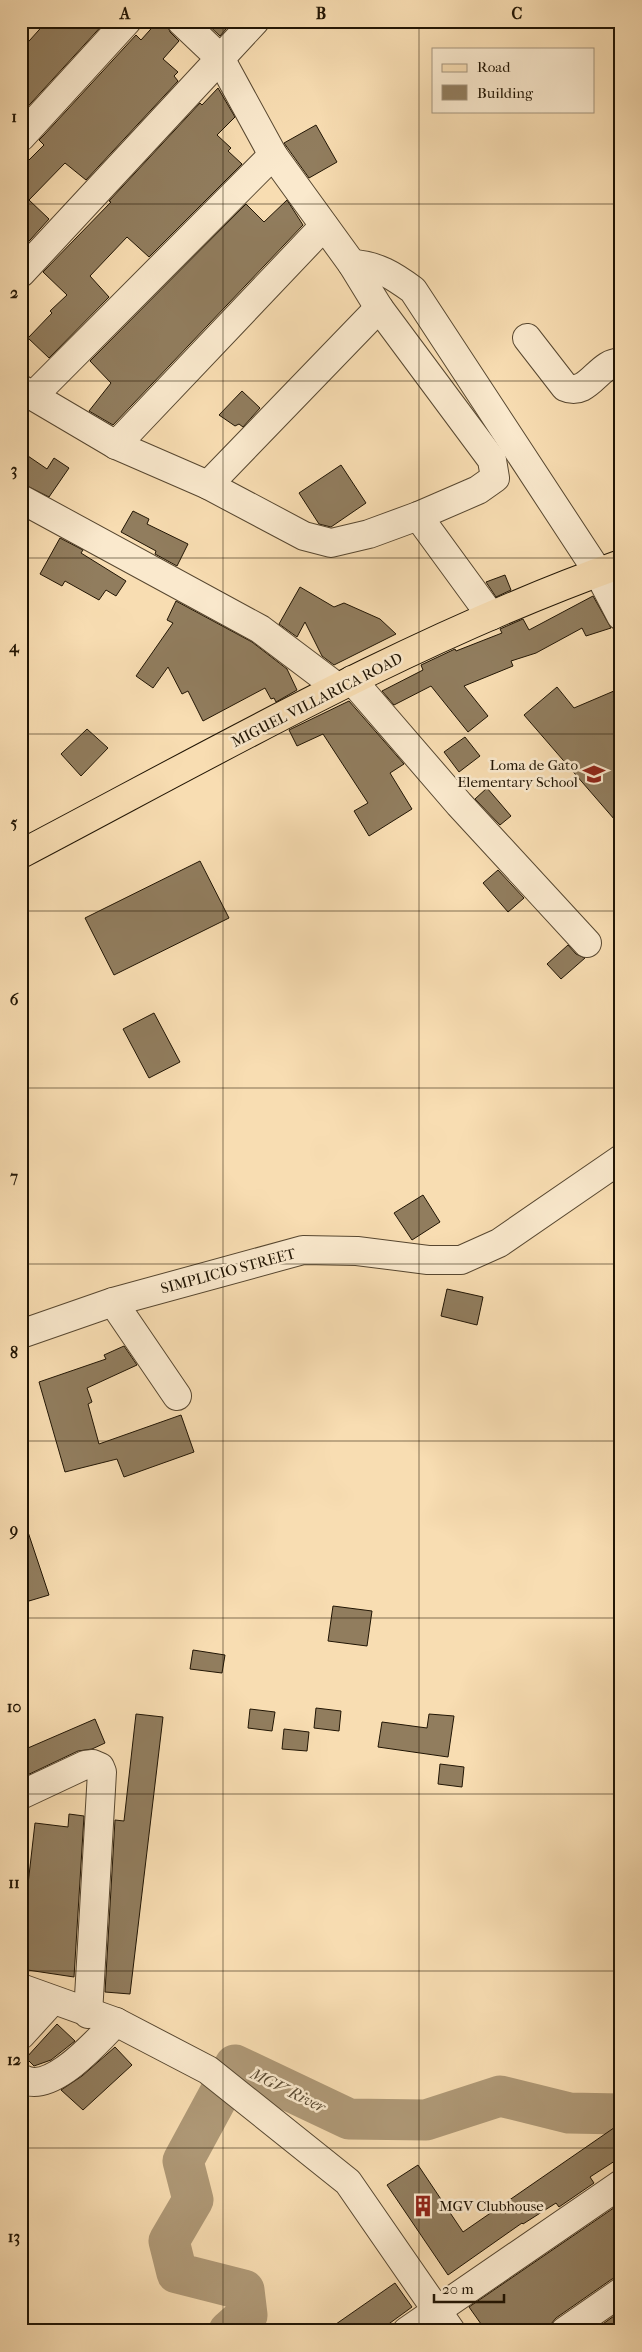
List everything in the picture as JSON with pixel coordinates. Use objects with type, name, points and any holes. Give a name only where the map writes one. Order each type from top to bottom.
[{"type":"main road","name":"MIGUEL VILLARICA ROAD","points":[[21,854],[344,683],[491,616],[610,568]]},
{"type":"street","points":[[21,137],[127,21]]},
{"type":"street","points":[[181,21],[220,58],[273,155],[352,264],[379,308],[492,460],[495,478],[478,490],[418,516],[369,534],[331,543],[304,536],[208,485],[116,445],[27,392],[273,155]]},
{"type":"street","points":[[21,273],[255,21]]},
{"type":"street","points":[[116,445],[324,226]]},
{"type":"street","points":[[352,264],[367,264],[391,274],[413,290],[610,568],[621,616]]},
{"type":"street","points":[[208,485],[379,308]]},
{"type":"street","points":[[527,338],[566,387],[572,390],[580,389],[607,367],[617,362],[621,363]]},
{"type":"street","points":[[21,500],[260,629],[344,683],[587,943]]},
{"type":"street","points":[[418,516],[491,616]]},
{"type":"street","name":"SIMPLICIO STREET","points":[[21,1334],[113,1302],[303,1250],[357,1251],[408,1259],[461,1260],[499,1243],[621,1159]]},
{"type":"street","points":[[113,1302],[177,1396]]},
{"type":"street","points":[[21,1795],[85,1765],[93,1764],[100,1766],[102,1772],[88,2014]]},
{"type":"street","points":[[21,1988],[88,2014],[116,2022],[208,2070],[348,2182],[444,2320]]},
{"type":"street","points":[[21,2035],[52,2001]]},
{"type":"street","points":[[21,2078],[26,2081],[40,2083],[62,2073],[116,2022]]},
{"type":"street","points":[[407,2331],[444,2320],[621,2184]]},
{"type":"street","points":[[565,2331],[621,2292]]},
{"type":"building","points":[[47,21],[106,21],[21,114],[21,50]]},
{"type":"building","points":[[158,21],[166,21],[170,32],[179,41],[163,59],[178,72],[174,76],[178,81],[86,180],[65,163],[29,200],[49,219],[21,250],[21,168],[44,145],[39,140],[136,35],[141,40]]},
{"type":"building","points":[[204,21],[233,21],[220,36]]},
{"type":"building","points":[[218,88],[235,117],[217,135],[231,148],[228,151],[242,164],[149,257],[127,237],[90,276],[109,297],[49,358],[28,338],[52,313],[50,311],[67,295],[43,272],[111,202],[109,201],[200,103],[202,105]]},
{"type":"building","points":[[316,125],[337,162],[309,178],[284,143]]},
{"type":"building","points":[[287,200],[303,225],[113,425],[89,411],[111,383],[90,361],[246,204],[264,222]]},
{"type":"building","points":[[242,391],[260,408],[243,427],[239,424],[235,426],[219,415]]},
{"type":"building","points":[[28,456],[47,469],[54,458],[69,468],[49,497],[21,483],[21,467]]},
{"type":"building","points":[[341,465],[366,503],[331,527],[319,524],[299,493]]},
{"type":"building","points":[[133,511],[149,519],[147,524],[188,544],[177,566],[155,554],[156,551],[121,532]]},
{"type":"building","points":[[60,538],[83,550],[81,553],[126,581],[116,596],[106,590],[99,600],[65,581],[62,586],[40,574]]},
{"type":"building","points":[[505,575],[511,590],[496,597],[486,582]]},
{"type":"building","points":[[300,587],[334,607],[344,603],[380,619],[396,634],[334,665],[322,656],[305,622],[297,637],[279,624]]},
{"type":"building","points":[[593,596],[611,628],[586,636],[582,628],[536,653],[511,661],[513,666],[464,686],[488,716],[468,732],[431,686],[394,705],[382,691],[423,670],[421,665],[455,649],[456,651],[502,633],[500,629],[523,619],[529,630]]},
{"type":"building","points":[[176,601],[252,642],[287,669],[297,690],[276,702],[274,698],[271,699],[265,688],[203,721],[188,691],[182,694],[168,667],[153,688],[136,676],[173,623],[167,620]]},
{"type":"building","name":"Loma de Gato Elementary School","points":[[557,687],[574,708],[621,688],[621,827],[524,715]]},
{"type":"building","points":[[349,701],[404,764],[390,773],[412,809],[369,836],[354,811],[368,803],[323,734],[297,746],[289,730]]},
{"type":"building","points":[[87,729],[108,748],[81,776],[61,754]]},
{"type":"building","points":[[465,737],[480,756],[459,772],[444,752]]},
{"type":"building","points":[[487,788],[511,816],[500,825],[475,799]]},
{"type":"building","points":[[200,861],[229,918],[114,975],[85,918]]},
{"type":"building","points":[[498,870],[524,898],[508,912],[483,883]]},
{"type":"building","points":[[568,945],[576,954],[585,958],[561,979],[547,964]]},
{"type":"building","points":[[154,1013],[180,1062],[149,1078],[123,1029]]},
{"type":"building","points":[[423,1195],[440,1222],[412,1240],[394,1213]]},
{"type":"building","points":[[447,1289],[483,1297],[477,1325],[441,1316]]},
{"type":"building","points":[[124,1346],[137,1365],[87,1388],[92,1402],[88,1404],[99,1444],[181,1415],[194,1452],[124,1477],[117,1459],[65,1472],[39,1382],[106,1359],[104,1355]]},
{"type":"building","points":[[25,1523],[49,1595],[29,1601],[21,1576],[21,1524]]},
{"type":"building","points":[[333,1606],[372,1611],[367,1646],[328,1641]]},
{"type":"building","points":[[193,1650],[225,1655],[222,1673],[190,1669]]},
{"type":"building","points":[[316,1708],[341,1711],[339,1731],[314,1728]]},
{"type":"building","points":[[250,1709],[275,1712],[272,1731],[248,1728]]},
{"type":"building","points":[[136,1714],[163,1717],[130,1994],[105,1992],[115,1820],[124,1821]]},
{"type":"building","points":[[429,1714],[454,1716],[448,1757],[378,1747],[382,1722],[427,1728]]},
{"type":"building","points":[[95,1719],[105,1743],[92,1749],[78,1751],[21,1778],[21,1751]]},
{"type":"building","points":[[284,1729],[309,1732],[307,1751],[282,1749]]},
{"type":"building","points":[[440,1764],[464,1767],[462,1787],[438,1784]]},
{"type":"building","points":[[69,1814],[84,1816],[74,1977],[21,1969],[23,1928],[35,1823],[68,1827]]},
{"type":"building","points":[[57,2024],[75,2041],[51,2060],[34,2066],[26,2058]]},
{"type":"building","points":[[115,2047],[132,2065],[83,2110],[61,2090],[82,2076]]},
{"type":"building","points":[[621,2123],[621,2157],[590,2177],[594,2183],[559,2207],[556,2203],[522,2223],[448,2275],[387,2185],[418,2165],[463,2232]]},
{"type":"building","points":[[621,2203],[621,2277],[612,2279],[556,2318],[551,2324],[550,2331],[486,2331],[469,2307]]},
{"type":"building","points":[[395,2283],[412,2307],[379,2331],[326,2331]]},
{"type":"building","points":[[621,2311],[621,2331],[593,2331]]},
{"type":"waterway","name":"MGV River","points":[[229,2331],[247,2315],[244,2290],[177,2273],[169,2241],[193,2200],[183,2161],[235,2065],[349,2119],[426,2120],[500,2096],[569,2113],[621,2114]]},
{"type":"place","name":"Loma de Gato Elementary School","points":[[594,774]]},
{"type":"place","name":"MGV Clubhouse","points":[[423,2206]]}]
